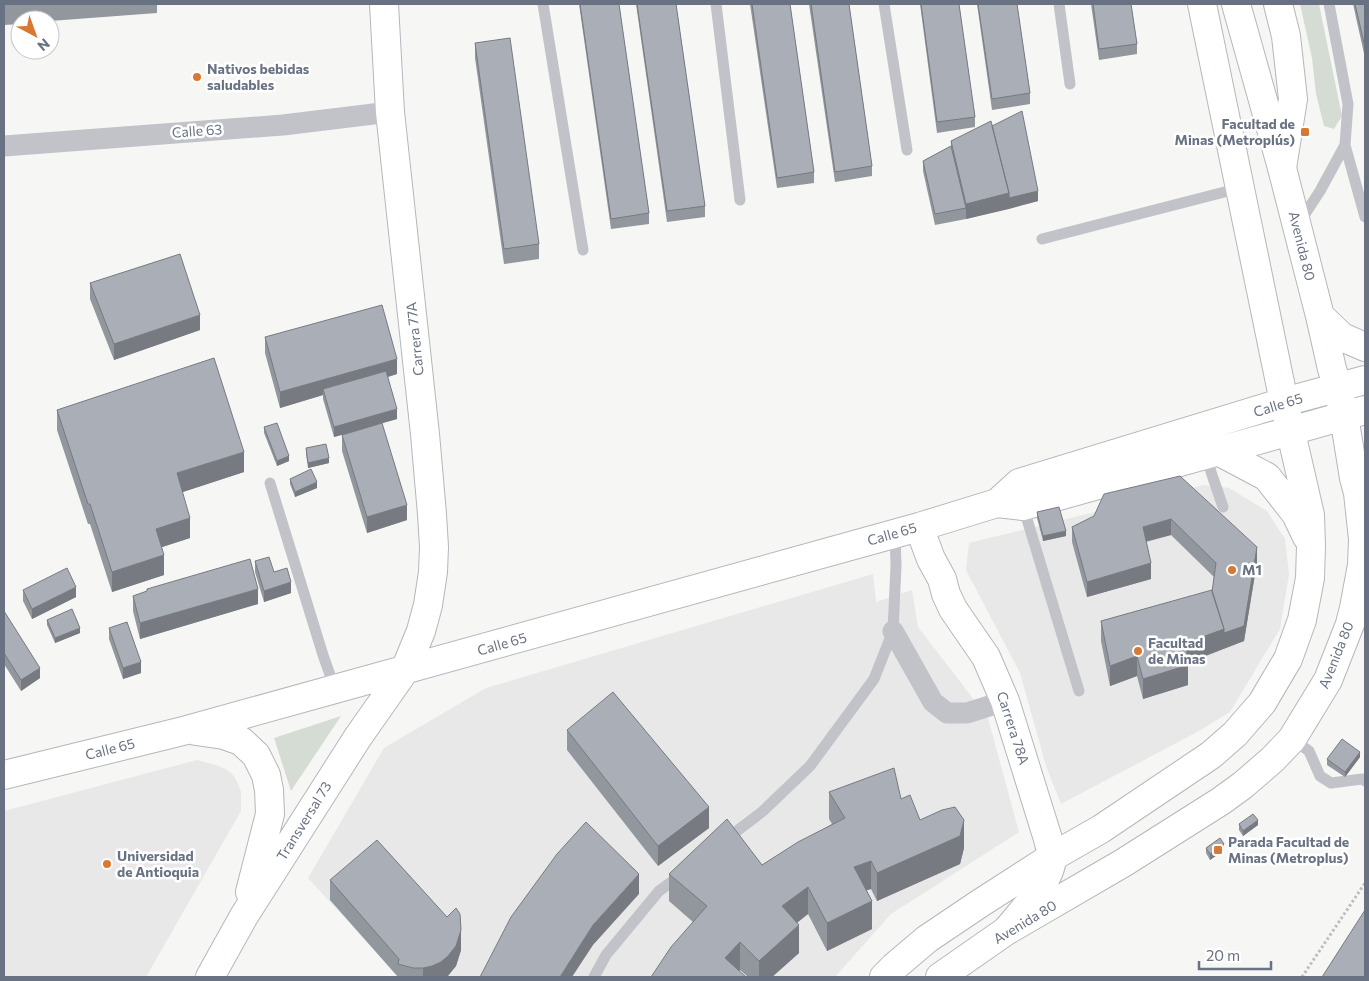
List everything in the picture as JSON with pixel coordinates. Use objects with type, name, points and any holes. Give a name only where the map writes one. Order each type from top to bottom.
[{"type":"main road","name":"Carrera 77A","points":[[384,4],[390,112],[425,434],[434,547],[433,572],[428,605],[421,631],[405,670]]},
{"type":"main road","points":[[884,977],[927,939],[1052,857],[1102,828],[1211,755],[1235,734],[1262,703],[1288,660],[1302,620],[1310,578],[1310,515],[1284,402],[1202,4]]},
{"type":"main road","name":"Avenida 80","points":[[940,977],[1006,931],[1122,863],[1221,801],[1257,773],[1292,739],[1319,697],[1335,664],[1350,624],[1362,565],[1363,539],[1355,413],[1338,388],[1332,369],[1282,168],[1236,4]]},
{"type":"main road","points":[[1278,4],[1286,36],[1293,99],[1282,168]]},
{"type":"main road","points":[[1320,316],[1342,337],[1365,347]]},
{"type":"main road","name":"Calle 65","points":[[4,775],[187,730],[335,690],[907,530],[1021,495],[1284,402],[1365,380]]},
{"type":"main road","name":"Calle 65","points":[[1021,495],[1212,453],[1355,413]]},
{"type":"main road","points":[[1212,453],[1268,478],[1296,514],[1311,546]]},
{"type":"main road","name":"Carrera 78A","points":[[907,530],[931,559],[942,579],[953,609],[986,657],[1005,701],[1052,857]]},
{"type":"main road","name":"Transversal 73","points":[[210,977],[244,916],[358,737],[405,670]]},
{"type":"main road","points":[[187,730],[224,735],[241,741],[256,755],[266,775],[270,814],[244,916]]},
{"type":"main road","points":[[1006,931],[1046,879],[1052,857]]},
{"type":"street","name":"Calle 63","points":[[4,146],[282,125],[390,112]]},
{"type":"street","points":[[894,631],[933,702],[947,713],[967,712],[1005,701]]},
{"type":"lane","points":[[543,4],[583,250]]},
{"type":"lane","points":[[716,4],[740,200]]},
{"type":"lane","points":[[884,4],[907,150]]},
{"type":"lane","points":[[1059,4],[1070,84]]},
{"type":"lane","points":[[1329,4],[1348,104],[1345,144],[1365,218]]},
{"type":"lane","points":[[1297,226],[1320,191],[1345,144]]},
{"type":"lane","points":[[1042,239],[1240,188]]},
{"type":"lane","points":[[1212,453],[1211,472],[1223,507]]},
{"type":"lane","points":[[270,483],[335,690]]},
{"type":"lane","points":[[1021,495],[1079,691]]},
{"type":"lane","points":[[718,845],[763,811],[810,766],[874,679],[894,631],[896,566],[907,530]]},
{"type":"lane","points":[[1292,739],[1309,751],[1320,776],[1331,783],[1364,778]]},
{"type":"lane","points":[[594,977],[606,955],[659,892],[689,868]]},
{"type":"path","points":[[1302,977],[1365,883]]},
{"type":"shaded area","points":[[1300,4],[1319,4],[1342,116],[1334,129],[1324,126],[1316,94],[1312,58]]},
{"type":"shaded area","name":"Facultad de Minas","points":[[1204,485],[1229,488],[1267,511],[1285,539],[1289,574],[1280,629],[1230,712],[1197,732],[1061,804],[1046,766],[1020,673],[966,570],[969,543]]},
{"type":"shaded area","points":[[873,574],[876,602],[912,590],[918,627],[988,718],[1019,832],[891,914],[835,977],[399,977],[308,878],[384,748],[486,688]]},
{"type":"shaded area","points":[[341,716],[291,791],[274,738]]},
{"type":"shaded area","name":"Universidad de Antioquia","points":[[197,760],[219,766],[234,776],[241,792],[241,811],[146,977],[4,977],[4,811]]},
{"type":"building","points":[[580,4],[619,4],[649,213],[611,219]]},
{"type":"building","points":[[637,4],[676,4],[705,206],[667,211]]},
{"type":"building","points":[[752,4],[790,4],[814,172],[777,178]]},
{"type":"building","points":[[811,4],[849,4],[872,166],[835,172]]},
{"type":"building","points":[[921,4],[959,4],[975,117],[937,122]]},
{"type":"building","points":[[978,4],[1017,4],[1030,93],[992,99]]},
{"type":"building","points":[[1093,4],[1131,4],[1137,44],[1099,49]]},
{"type":"building","points":[[1355,4],[1365,4],[1365,47]]},
{"type":"building","points":[[510,38],[539,244],[504,249],[475,43]]},
{"type":"building","points":[[1022,111],[1038,191],[1009,198],[992,126]]},
{"type":"building","points":[[991,121],[1009,193],[966,204],[951,141]]},
{"type":"building","points":[[951,146],[966,208],[935,214],[923,161]]},
{"type":"building","points":[[180,254],[200,315],[114,344],[90,283]]},
{"type":"building","points":[[382,305],[397,359],[280,392],[265,337]]},
{"type":"building","points":[[214,358],[244,452],[177,473],[190,518],[156,529],[164,555],[112,572],[57,410]]},
{"type":"building","points":[[386,371],[397,409],[334,427],[323,389]]},
{"type":"building","points":[[277,423],[289,456],[277,461],[264,427]]},
{"type":"building","points":[[382,423],[407,505],[367,517],[342,435]]},
{"type":"building","points":[[326,444],[329,458],[308,463],[306,448]]},
{"type":"building","points":[[311,469],[317,482],[295,492],[290,479]]},
{"type":"building","points":[[1180,476],[1257,547],[1244,626],[1224,633],[1212,592],[1216,563],[1171,519],[1143,527],[1151,563],[1087,582],[1072,527],[1094,516],[1104,494]]},
{"type":"building","points":[[1059,507],[1066,531],[1043,536],[1037,512]]},
{"type":"building","points":[[269,557],[274,572],[287,568],[291,582],[264,591],[255,561]]},
{"type":"building","points":[[250,559],[258,589],[140,623],[133,596],[147,591],[147,589]]},
{"type":"building","points":[[67,568],[76,587],[32,609],[23,590]]},
{"type":"building","points":[[1212,590],[1224,629],[1186,643],[1188,665],[1143,679],[1137,656],[1110,666],[1101,621]]},
{"type":"building","points":[[72,609],[80,628],[55,638],[47,620]]},
{"type":"building","points":[[4,611],[40,668],[21,680],[4,653]]},
{"type":"building","points":[[127,622],[141,662],[123,668],[109,628]]},
{"type":"building","points":[[613,692],[709,807],[658,846],[567,730]]},
{"type":"building","points":[[1342,739],[1360,752],[1345,772],[1327,759]]},
{"type":"building","points":[[894,768],[901,799],[910,795],[920,820],[942,810],[955,807],[964,820],[960,836],[877,873],[871,861],[854,867],[872,901],[827,923],[808,887],[782,906],[799,925],[759,961],[740,942],[725,958],[746,977],[651,977],[671,947],[707,906],[669,874],[727,819],[762,865],[798,842],[845,818],[829,792]]},
{"type":"building","points":[[1253,814],[1258,820],[1243,831],[1239,824]]},
{"type":"building","points":[[586,822],[639,874],[593,925],[560,977],[480,977],[511,917],[557,854]]},
{"type":"building","points":[[1220,838],[1224,844],[1210,854],[1206,848]]},
{"type":"building","points":[[377,840],[447,917],[456,908],[460,914],[461,930],[456,946],[441,962],[423,968],[413,968],[398,964],[399,959],[330,880]]},
{"type":"building","points":[[1365,910],[1365,977],[1322,977]]},
{"type":"place","name":"Nativos bebidas saludables","points":[[197,77]]},
{"type":"place","name":"Facultad de Minas (Metroplús)","points":[[1305,132]]},
{"type":"place","name":"M1","points":[[1232,570]]},
{"type":"place","name":"Facultad de Minas","points":[[1138,651]]},
{"type":"place","name":"Parada Facultad de Minas (Metroplus)","points":[[1218,850]]},
{"type":"place","name":"Universidad de Antioquia","points":[[107,864]]}]
